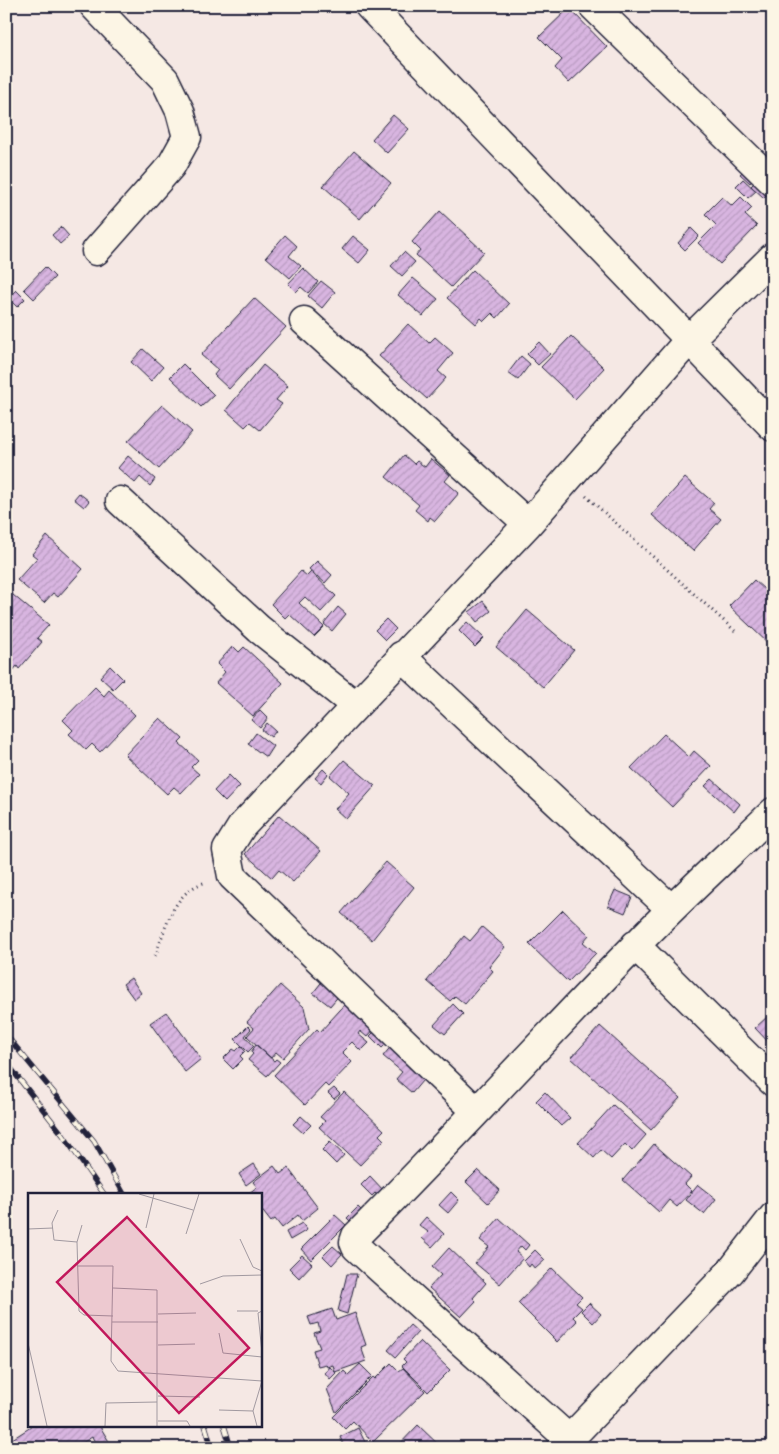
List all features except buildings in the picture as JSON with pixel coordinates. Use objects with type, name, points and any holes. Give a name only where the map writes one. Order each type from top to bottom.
[{"type":"street","points":[[94,6],[164,80],[180,111],[187,137],[171,166],[96,251]]},
{"type":"street","points":[[369,6],[773,427]]},
{"type":"street","points":[[594,6],[773,182]]},
{"type":"street","points":[[476,1111],[232,876],[227,850],[242,826],[528,524],[689,340],[773,257]]},
{"type":"street","points":[[304,321],[528,524]]},
{"type":"street","points":[[120,501],[259,629],[355,705]]},
{"type":"street","points":[[401,656],[671,909]]},
{"type":"street","points":[[773,812],[635,945],[476,1111],[444,1148],[356,1236],[354,1242],[356,1247],[565,1443],[731,1272],[773,1217]]},
{"type":"street","points":[[635,945],[773,1082]]},
{"type":"path","points":[[567,479],[735,631]]},
{"type":"path","points":[[155,956],[174,905],[197,884],[232,876]]},
{"type":"railway","points":[[6,1035],[94,1141],[123,1193]]},
{"type":"railway","points":[[6,1062],[63,1135],[103,1193]]},
{"type":"railway","points":[[205,1426],[212,1448]]},
{"type":"railway","points":[[224,1426],[231,1448]]}]
